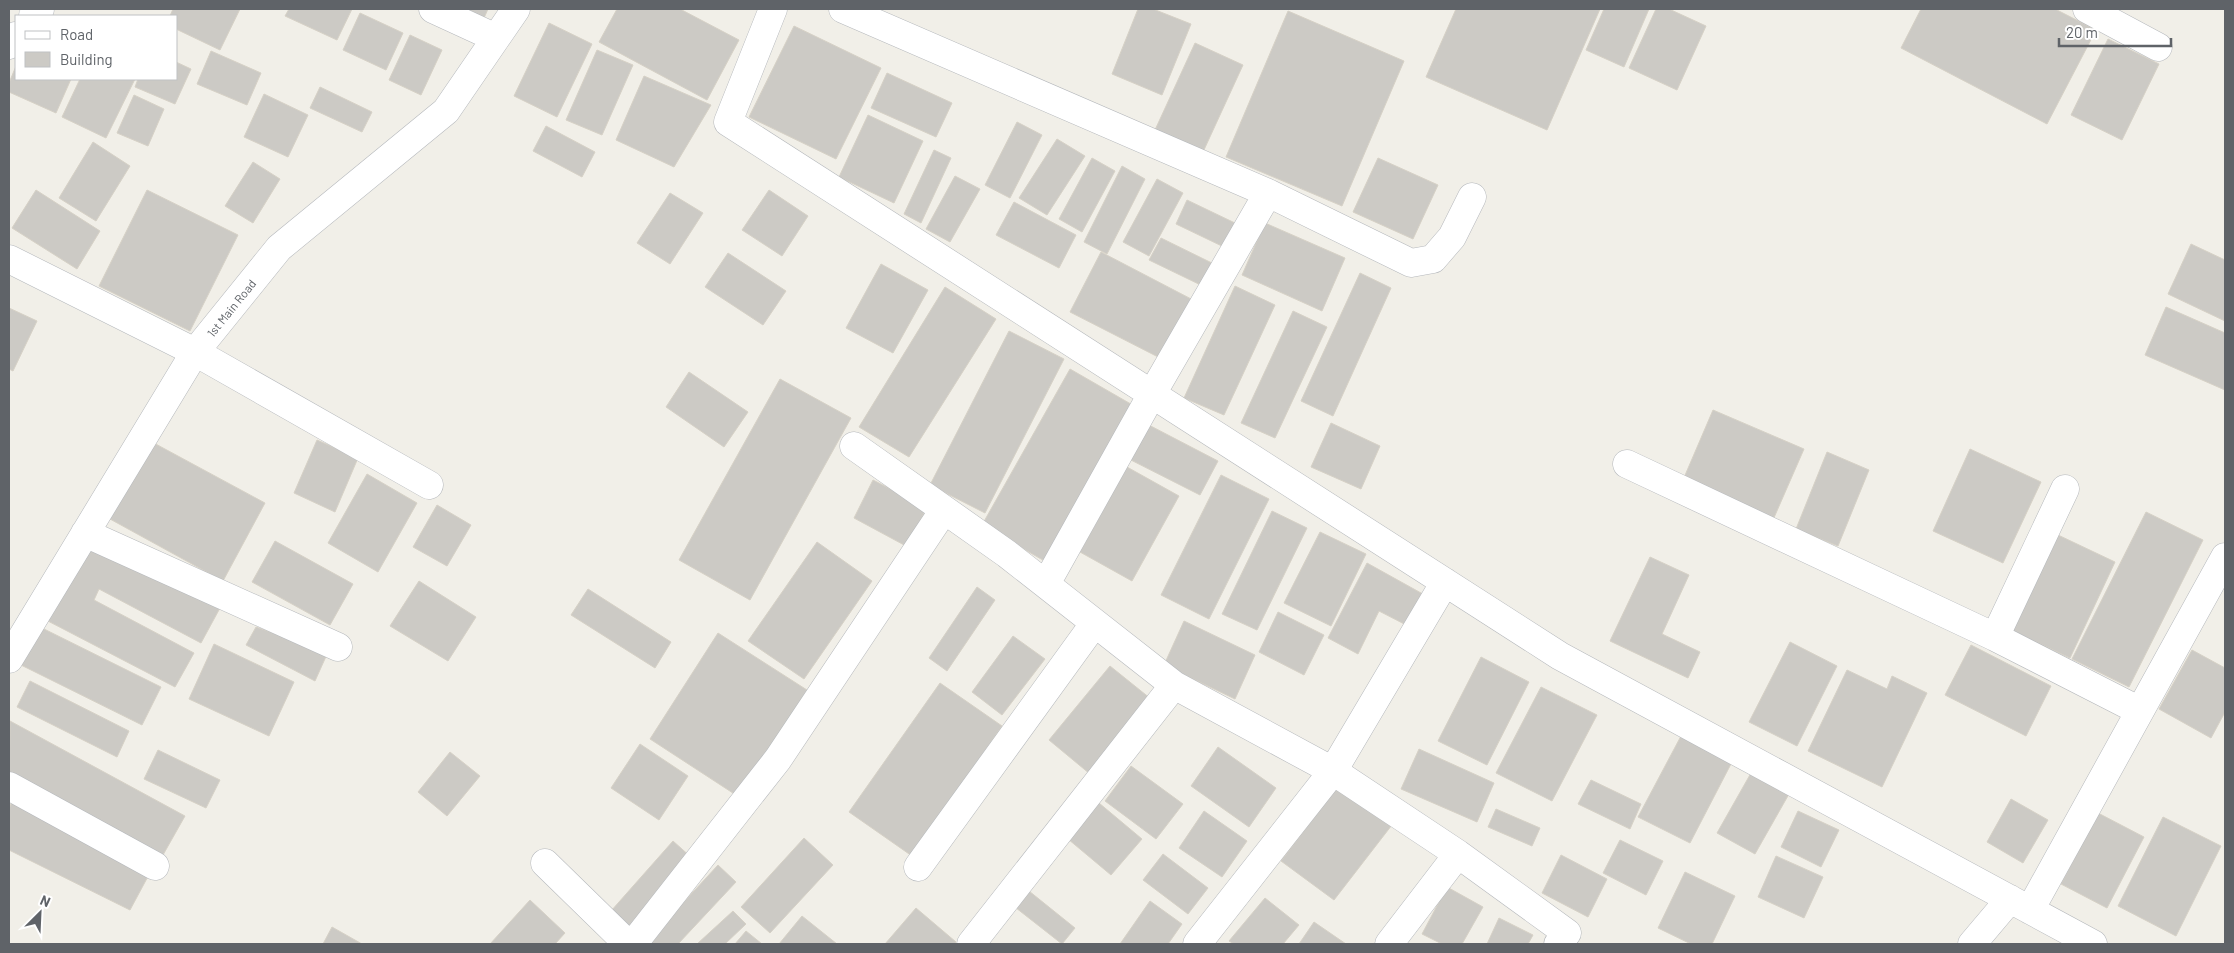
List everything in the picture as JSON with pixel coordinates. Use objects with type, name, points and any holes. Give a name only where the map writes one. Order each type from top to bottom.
[{"type":"street","points":[[433,9],[496,38]]},
{"type":"street","name":"1st Main Road","points":[[9,660],[195,352],[279,248],[446,111],[516,9]]},
{"type":"street","points":[[773,9],[728,122],[1560,656],[2092,944]]},
{"type":"street","points":[[843,9],[1268,193],[1411,263],[1433,259],[1452,237],[1472,197]]},
{"type":"street","points":[[2087,9],[2158,47]]},
{"type":"street","points":[[1046,584],[1152,394],[1268,193]]},
{"type":"street","points":[[9,259],[195,352],[429,485]]},
{"type":"street","points":[[854,446],[1046,584],[1094,624],[1174,685],[1333,771],[1458,854],[1567,934],[1558,944]]},
{"type":"street","points":[[1627,464],[1995,637],[2140,712]]},
{"type":"street","points":[[1995,637],[2065,489]]},
{"type":"street","points":[[633,944],[778,759],[944,510]]},
{"type":"street","points":[[85,533],[338,647]]},
{"type":"street","points":[[1972,944],[2020,904],[2140,712],[2225,557]]},
{"type":"street","points":[[1197,944],[1333,771],[1445,582]]},
{"type":"street","points":[[918,867],[1094,624]]},
{"type":"street","points":[[971,944],[1174,685]]},
{"type":"street","points":[[9,786],[155,866]]},
{"type":"street","points":[[1389,944],[1458,854]]},
{"type":"street","points":[[545,863],[628,944]]},
{"type":"building","points":[[173,9],[240,9],[220,50],[178,30],[178,15],[170,15]]},
{"type":"building","points":[[289,9],[352,9],[337,40],[285,16]]},
{"type":"building","points":[[464,9],[488,9],[484,18]]},
{"type":"building","points":[[617,9],[680,9],[739,40],[707,100],[599,42]]},
{"type":"building","points":[[1138,9],[1153,9],[1191,24],[1162,95],[1112,74]]},
{"type":"building","points":[[1456,9],[1600,9],[1547,130],[1426,77]]},
{"type":"building","points":[[1604,9],[1649,9],[1624,67],[1586,50]]},
{"type":"building","points":[[1656,9],[1669,9],[1706,26],[1677,90],[1629,68]]},
{"type":"building","points":[[1921,9],[2055,9],[2096,30],[2047,124],[1901,48]]},
{"type":"building","points":[[1288,11],[1404,61],[1342,206],[1226,157]]},
{"type":"building","points":[[360,13],[403,33],[386,70],[343,50]]},
{"type":"building","points":[[549,23],[592,44],[557,117],[514,96]]},
{"type":"building","points":[[794,26],[881,68],[836,159],[749,117]]},
{"type":"building","points":[[410,35],[442,50],[421,95],[389,80]]},
{"type":"building","points":[[2108,39],[2159,64],[2122,140],[2071,115]]},
{"type":"building","points":[[1195,43],[1243,65],[1203,152],[1155,130]]},
{"type":"building","points":[[597,50],[633,65],[602,135],[566,120]]},
{"type":"building","points":[[211,51],[261,73],[247,105],[197,84]]},
{"type":"building","points":[[178,63],[191,69],[175,104],[135,87],[138,80],[178,80]]},
{"type":"building","points":[[15,68],[15,80],[71,80],[56,113],[9,92],[9,83]]},
{"type":"building","points":[[887,73],[952,103],[936,137],[871,108]]},
{"type":"building","points":[[644,76],[711,105],[674,167],[616,140]]},
{"type":"building","points":[[80,80],[135,80],[106,138],[62,117]]},
{"type":"building","points":[[320,87],[372,112],[362,132],[310,108]]},
{"type":"building","points":[[264,94],[308,115],[288,157],[244,137]]},
{"type":"building","points":[[134,95],[164,109],[148,146],[117,133]]},
{"type":"building","points":[[868,115],[923,141],[894,203],[839,177]]},
{"type":"building","points":[[1017,122],[1042,135],[1010,198],[985,185]]},
{"type":"building","points":[[546,126],[595,152],[582,177],[533,151]]},
{"type":"building","points":[[1057,139],[1085,156],[1047,215],[1019,198]]},
{"type":"building","points":[[93,142],[130,166],[96,221],[59,198]]},
{"type":"building","points":[[934,150],[951,158],[921,223],[904,214]]},
{"type":"building","points":[[1092,158],[1115,171],[1082,232],[1059,219]]},
{"type":"building","points":[[1378,158],[1438,185],[1413,239],[1353,212]]},
{"type":"building","points":[[253,162],[280,179],[253,223],[225,206]]},
{"type":"building","points":[[1122,166],[1145,179],[1107,254],[1084,242]]},
{"type":"building","points":[[955,176],[980,189],[950,242],[926,229]]},
{"type":"building","points":[[1157,179],[1183,193],[1149,256],[1123,242]]},
{"type":"building","points":[[36,190],[100,231],[77,269],[12,228]]},
{"type":"building","points":[[147,190],[238,235],[190,331],[99,286]]},
{"type":"building","points":[[769,190],[808,216],[782,256],[742,230]]},
{"type":"building","points":[[670,193],[703,213],[670,264],[637,243]]},
{"type":"building","points":[[1187,200],[1237,224],[1226,248],[1176,224]]},
{"type":"building","points":[[1014,202],[1076,235],[1059,268],[996,235]]},
{"type":"building","points":[[1265,223],[1345,258],[1322,311],[1242,275]]},
{"type":"building","points":[[1161,238],[1220,267],[1209,289],[1149,260]]},
{"type":"building","points":[[2191,244],[2225,260],[2225,321],[2168,294]]},
{"type":"building","points":[[1101,252],[1195,301],[1164,360],[1070,312]]},
{"type":"building","points":[[728,253],[786,291],[763,325],[705,287]]},
{"type":"building","points":[[881,264],[928,290],[893,353],[846,328]]},
{"type":"building","points":[[1360,273],[1391,288],[1333,416],[1301,401]]},
{"type":"building","points":[[1235,286],[1275,305],[1224,415],[1184,398]]},
{"type":"building","points":[[945,287],[996,319],[909,457],[859,427]]},
{"type":"building","points":[[2166,307],[2225,333],[2225,390],[2145,355]]},
{"type":"building","points":[[9,308],[37,321],[13,371],[9,369]]},
{"type":"building","points":[[1293,311],[1327,327],[1275,438],[1241,423]]},
{"type":"building","points":[[1009,331],[1064,359],[985,513],[930,485]]},
{"type":"building","points":[[1070,369],[1136,407],[1048,563],[982,525]]},
{"type":"building","points":[[689,372],[748,412],[724,447],[666,407]]},
{"type":"building","points":[[780,379],[851,418],[750,600],[679,560]]},
{"type":"building","points":[[1713,410],[1804,449],[1773,520],[1683,480]]},
{"type":"building","points":[[1143,422],[1218,461],[1200,495],[1125,457]]},
{"type":"building","points":[[1331,423],[1380,446],[1361,489],[1311,467]]},
{"type":"building","points":[[317,440],[358,458],[335,512],[294,493]]},
{"type":"building","points":[[152,442],[265,503],[223,581],[110,519]]},
{"type":"building","points":[[1970,449],[2041,482],[2003,563],[1933,531]]},
{"type":"building","points":[[1827,452],[1869,470],[1838,546],[1796,529]]},
{"type":"building","points":[[1127,467],[1179,496],[1132,581],[1080,552]]},
{"type":"building","points":[[367,474],[417,503],[378,572],[328,543]]},
{"type":"building","points":[[1221,475],[1269,499],[1209,619],[1161,595]]},
{"type":"building","points":[[873,480],[927,508],[906,546],[854,518]]},
{"type":"building","points":[[437,505],[471,525],[447,566],[413,547]]},
{"type":"building","points":[[1272,511],[1307,528],[1257,630],[1222,614]]},
{"type":"building","points":[[2146,512],[2203,540],[2129,687],[2072,659]]},
{"type":"building","points":[[1320,532],[1366,554],[1331,626],[1284,603]]},
{"type":"building","points":[[2058,535],[2115,562],[2070,658],[2013,631]]},
{"type":"building","points":[[89,538],[220,608],[201,643],[99,589],[94,600],[194,653],[175,687],[46,620]]},
{"type":"building","points":[[275,541],[353,584],[330,625],[252,582]]},
{"type":"building","points":[[817,542],[872,581],[804,679],[748,641]]},
{"type":"building","points":[[1650,557],[1689,575],[1662,634],[1700,652],[1688,678],[1610,641]]},
{"type":"building","points":[[1367,563],[1430,598],[1414,629],[1379,611],[1358,654],[1328,638]]},
{"type":"building","points":[[419,581],[476,617],[448,661],[390,626]]},
{"type":"building","points":[[977,587],[995,600],[947,671],[929,658]]},
{"type":"building","points":[[588,589],[671,642],[655,668],[571,615]]},
{"type":"building","points":[[1278,612],[1324,635],[1304,675],[1259,652]]},
{"type":"building","points":[[1184,621],[1255,655],[1235,699],[1164,665]]},
{"type":"building","points":[[40,627],[161,687],[142,725],[21,665]]},
{"type":"building","points":[[256,627],[328,652],[315,681],[246,645]]},
{"type":"building","points":[[718,633],[807,690],[739,797],[650,739]]},
{"type":"building","points":[[1013,636],[1045,659],[1002,715],[972,692]]},
{"type":"building","points":[[1790,642],[1837,666],[1797,746],[1749,722]]},
{"type":"building","points":[[214,644],[294,682],[269,736],[189,699]]},
{"type":"building","points":[[1971,645],[2051,686],[2026,736],[1945,695]]},
{"type":"building","points":[[2192,650],[2225,668],[2225,712],[2211,738],[2159,709]]},
{"type":"building","points":[[1481,657],[1529,682],[1487,765],[1438,741]]},
{"type":"building","points":[[1110,666],[1151,699],[1090,774],[1049,740]]},
{"type":"building","points":[[1847,670],[1887,689],[1892,676],[1927,693],[1882,787],[1808,751]]},
{"type":"building","points":[[30,681],[129,731],[117,757],[17,707]]},
{"type":"building","points":[[940,683],[1002,726],[912,856],[849,812]]},
{"type":"building","points":[[1541,687],[1597,715],[1552,801],[1496,773]]},
{"type":"building","points":[[10,721],[185,816],[159,862],[9,780]]},
{"type":"building","points":[[1681,736],[1732,762],[1690,843],[1638,817]]},
{"type":"building","points":[[640,744],[688,776],[659,820],[611,788]]},
{"type":"building","points":[[1218,747],[1276,788],[1249,827],[1191,786]]},
{"type":"building","points":[[1419,749],[1494,783],[1477,822],[1401,789]]},
{"type":"building","points":[[158,750],[220,780],[206,808],[144,779]]},
{"type":"building","points":[[450,752],[480,776],[447,816],[418,792]]},
{"type":"building","points":[[1131,766],[1183,804],[1156,839],[1105,801]]},
{"type":"building","points":[[1751,773],[1789,794],[1755,854],[1717,833]]},
{"type":"building","points":[[1591,780],[1641,804],[1630,829],[1578,804]]},
{"type":"building","points":[[1342,781],[1395,821],[1334,900],[1281,861]]},
{"type":"building","points":[[13,799],[152,869],[130,910],[9,850],[9,809]]},
{"type":"building","points":[[2011,799],[2048,820],[2023,863],[1987,842]]},
{"type":"building","points":[[1099,803],[1142,839],[1111,875],[1068,839]]},
{"type":"building","points":[[1496,809],[1540,828],[1532,846],[1488,827]]},
{"type":"building","points":[[1204,811],[1247,841],[1222,877],[1179,848]]},
{"type":"building","points":[[1798,811],[1839,830],[1821,867],[1781,847]]},
{"type":"building","points":[[2098,813],[2144,837],[2107,908],[2061,884]]},
{"type":"building","points":[[2163,817],[2221,846],[2176,936],[2118,906]]},
{"type":"building","points":[[804,838],[833,865],[770,933],[741,907]]},
{"type":"building","points":[[1620,840],[1663,861],[1646,895],[1603,873]]},
{"type":"building","points":[[673,841],[692,858],[631,929],[611,911]]},
{"type":"building","points":[[1163,854],[1208,888],[1188,914],[1143,880]]},
{"type":"building","points":[[1561,855],[1607,879],[1588,917],[1542,893]]},
{"type":"building","points":[[1776,856],[1823,877],[1804,918],[1758,897]]},
{"type":"building","points":[[718,865],[736,882],[678,944],[646,943]]},
{"type":"building","points":[[1685,872],[1735,896],[1712,944],[1691,944],[1658,928]]},
{"type":"building","points":[[1024,887],[1075,928],[1062,944],[1011,904]]},
{"type":"building","points":[[1447,887],[1483,907],[1462,944],[1442,944],[1422,934]]},
{"type":"building","points":[[1265,898],[1299,925],[1283,944],[1234,944],[1229,941]]},
{"type":"building","points":[[530,900],[565,933],[555,944],[490,944]]},
{"type":"building","points":[[1150,901],[1182,924],[1168,944],[1120,944]]},
{"type":"building","points":[[916,908],[956,942],[954,944],[885,944]]},
{"type":"building","points":[[733,911],[746,924],[725,944],[697,944]]},
{"type":"building","points":[[802,916],[837,944],[779,944]]},
{"type":"building","points":[[1499,918],[1533,935],[1528,944],[1487,944]]},
{"type":"building","points":[[1314,922],[1346,944],[1299,944]]},
{"type":"building","points":[[332,927],[362,944],[323,944]]},
{"type":"building","points":[[746,931],[762,944],[735,944]]}]
